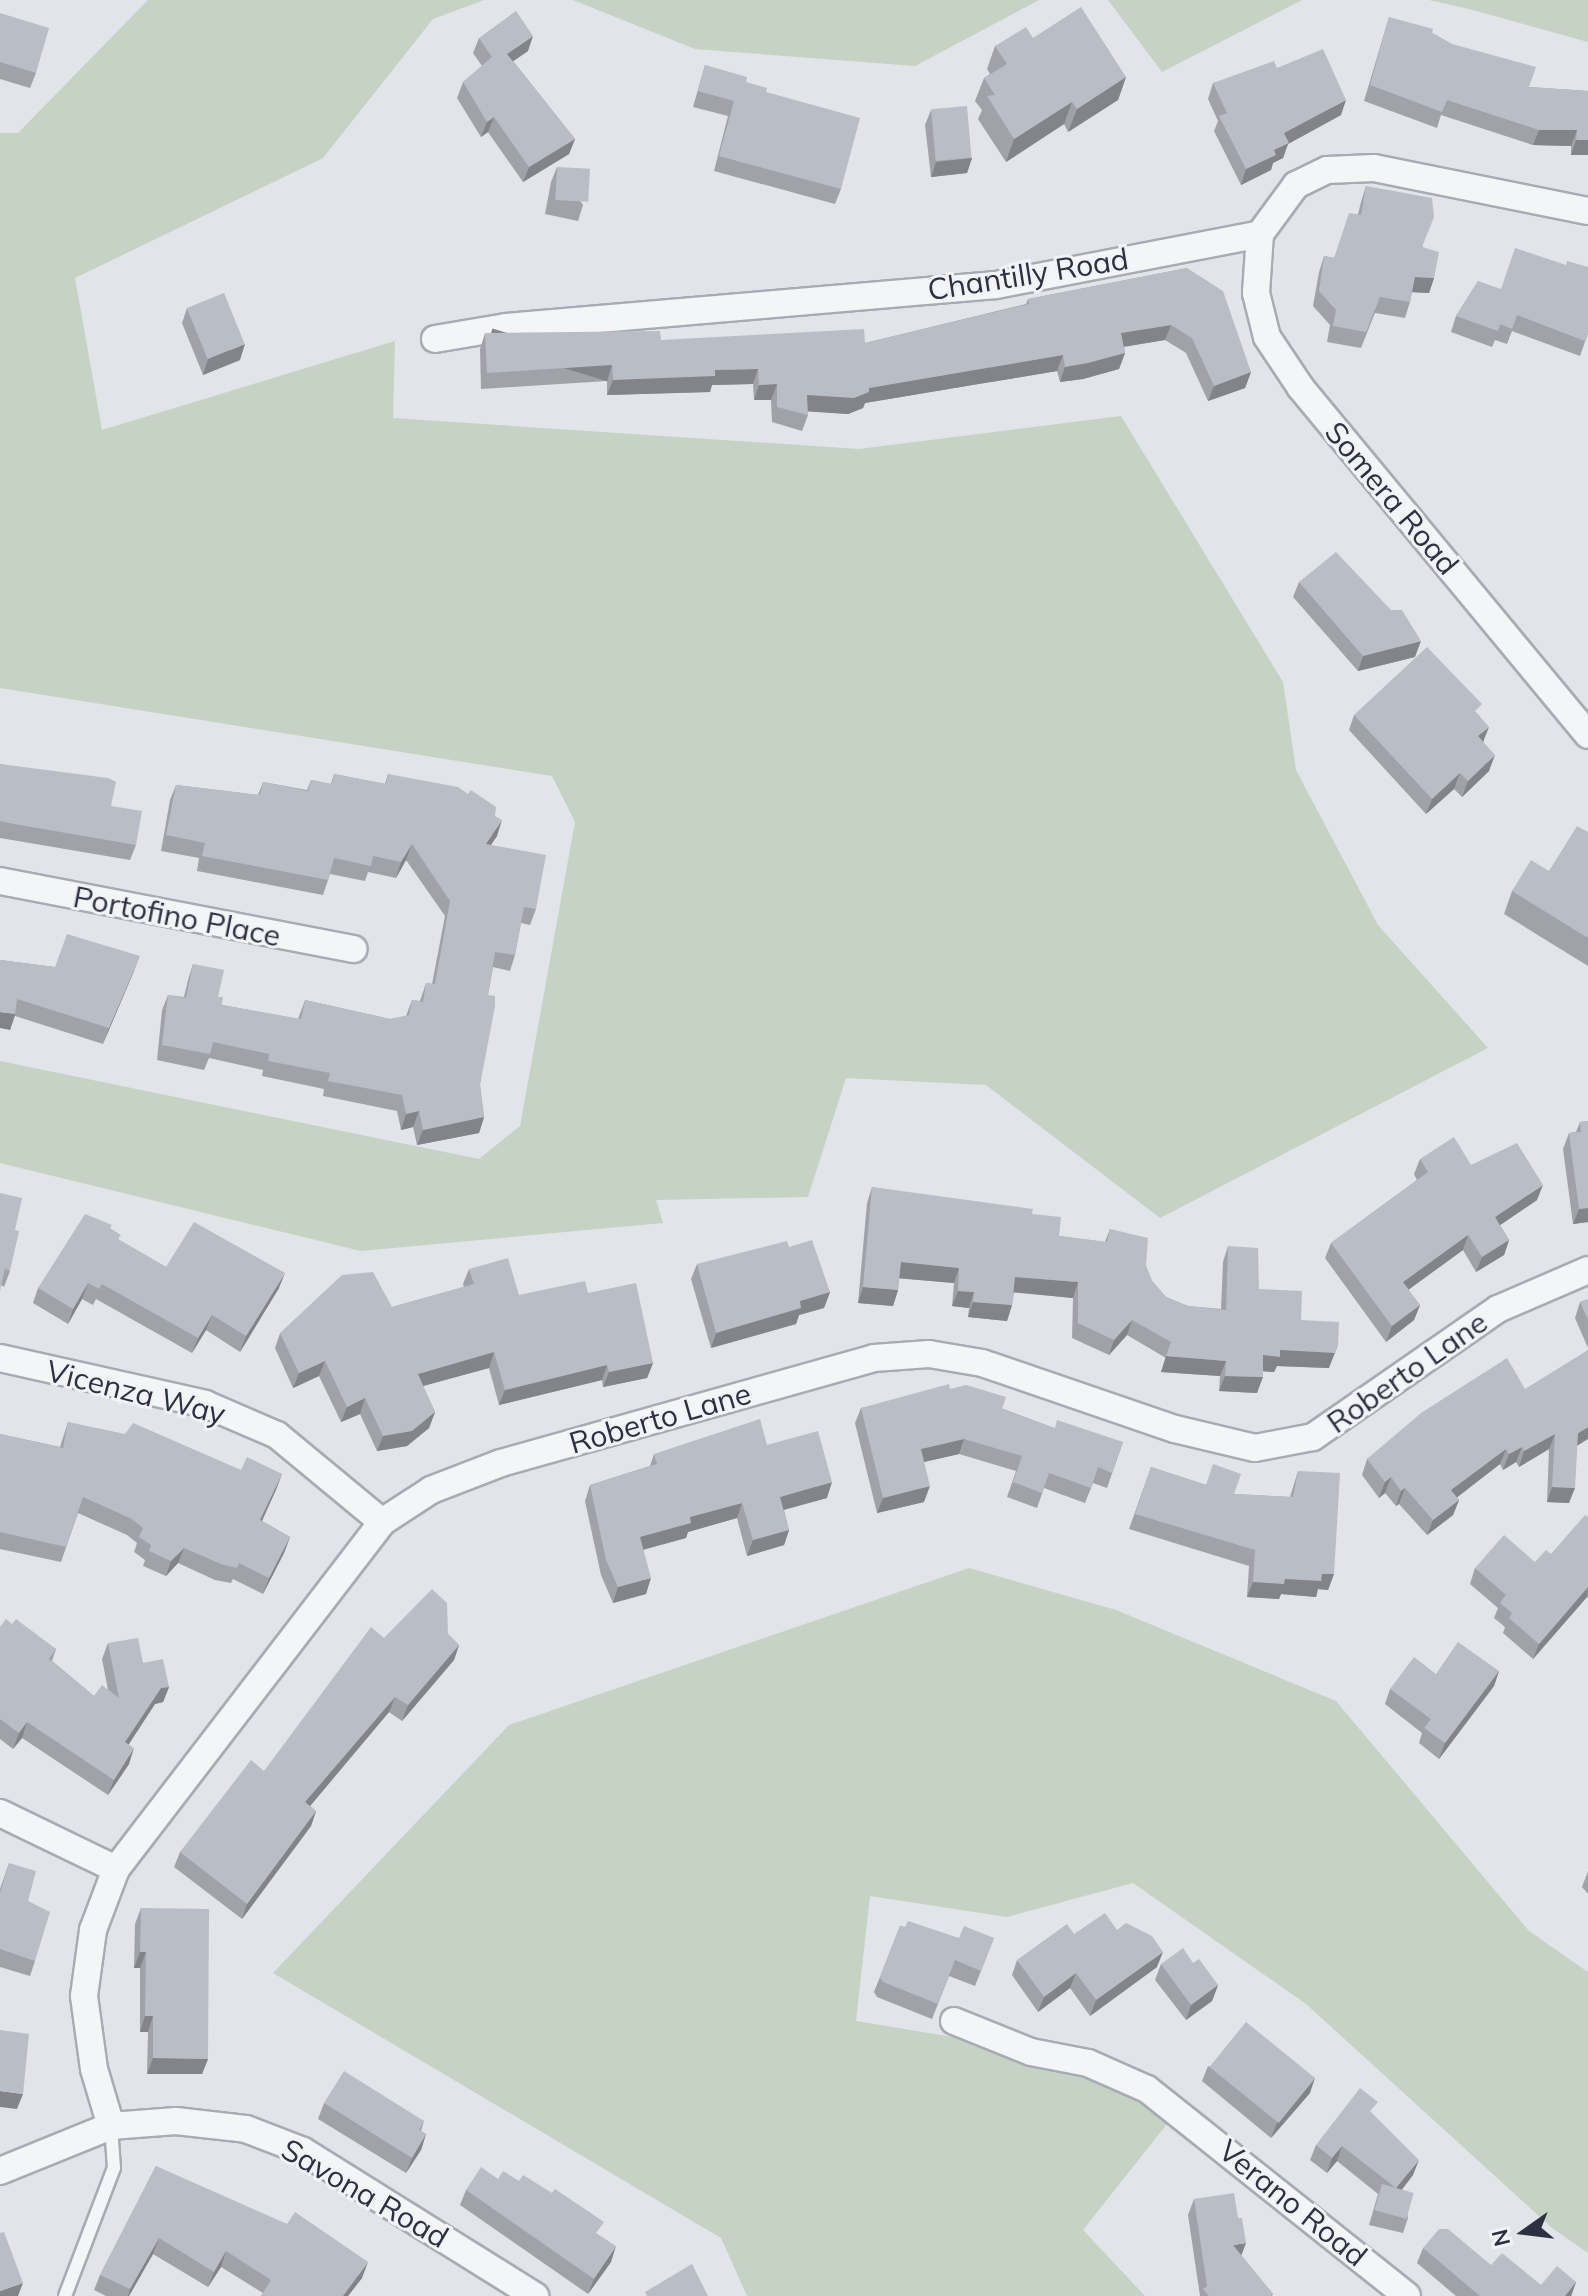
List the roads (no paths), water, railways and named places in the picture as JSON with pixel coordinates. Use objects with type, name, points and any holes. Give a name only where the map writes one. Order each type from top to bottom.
[{"type":"street","points":[[1260,234],[1296,185],[1327,170],[1374,168],[1588,211]]},
{"type":"street","name":"Chantilly Road","points":[[435,339],[506,327],[996,285],[1260,234]]},
{"type":"street","name":"Somera Road","points":[[1260,234],[1256,293],[1267,337],[1301,388],[1588,735]]},
{"type":"street","name":"Portofino Place","points":[[0,881],[354,949]]},
{"type":"street","name":"Roberto Lane","points":[[111,2126],[94,2069],[84,1996],[93,1930],[116,1869],[382,1522],[431,1490],[501,1463],[874,1358],[929,1354],[982,1363],[1175,1429],[1255,1448],[1313,1437],[1498,1309],[1588,1270]]},
{"type":"street","name":"Vicenza Way","points":[[0,1358],[205,1404],[277,1435],[339,1481],[382,1522]]},
{"type":"street","points":[[0,1813],[116,1869]]},
{"type":"street","name":"Verano Road","points":[[954,2021],[1031,2052],[1088,2063],[1147,2089],[1178,2110],[1407,2296]]},
{"type":"street","name":"Savona Road","points":[[0,2171],[111,2126],[176,2121],[246,2129],[303,2151],[535,2296]]},
{"type":"lane","points":[[65,2296],[114,2168],[111,2126]]}]
